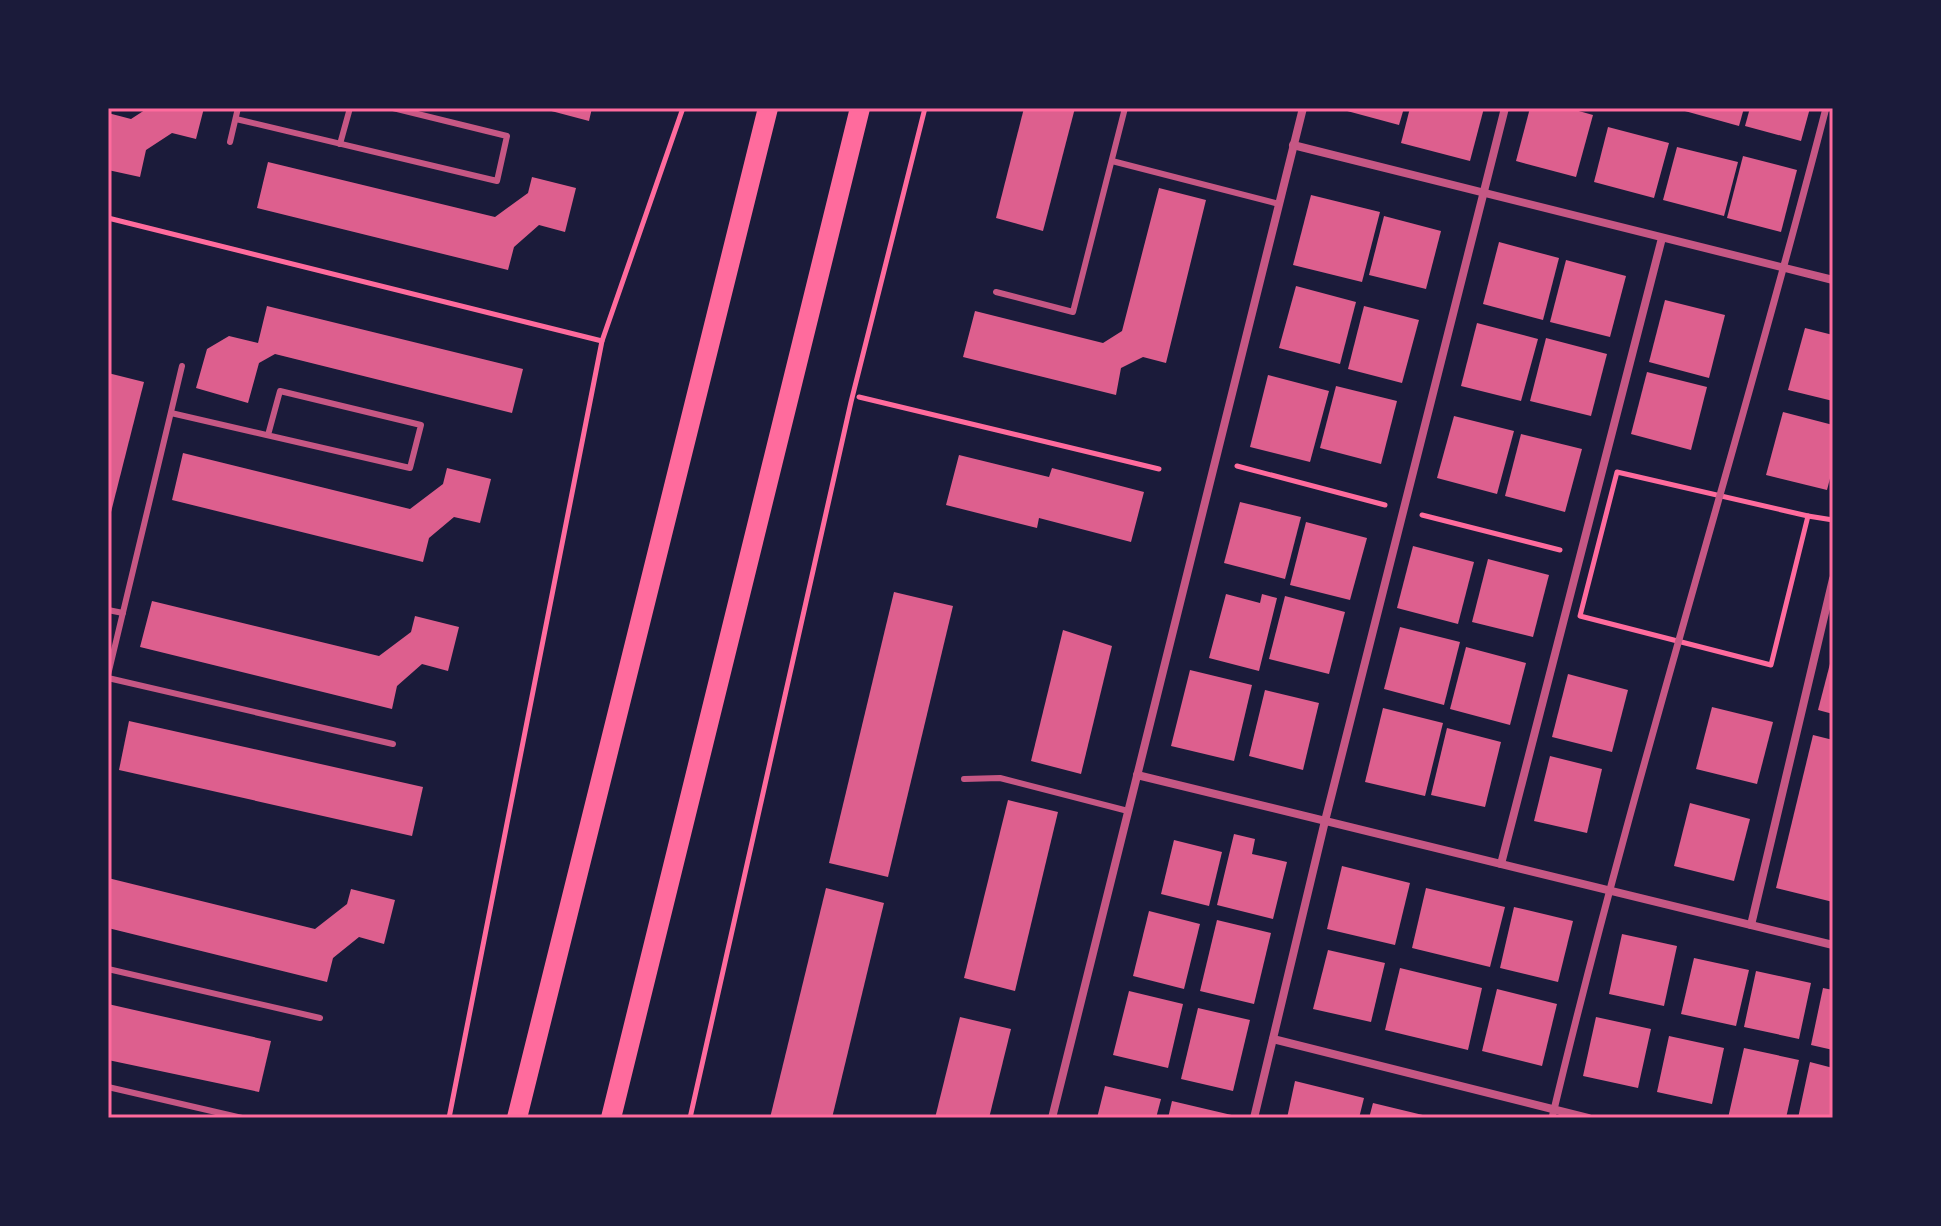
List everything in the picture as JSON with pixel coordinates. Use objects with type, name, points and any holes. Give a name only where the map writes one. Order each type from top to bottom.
[{"type":"main road","points":[[517,1118],[768,108]]},
{"type":"main road","points":[[611,1118],[860,108]]},
{"type":"street","points":[[1052,1118],[1303,108]]},
{"type":"street","points":[[1254,1118],[1325,821],[1505,108]]},
{"type":"street","points":[[1553,1114],[1609,890],[1785,269],[1826,108]]},
{"type":"street","points":[[1293,145],[1833,280]]},
{"type":"street","points":[[1501,864],[1662,238]]},
{"type":"street","points":[[1751,925],[1833,579]]},
{"type":"street","points":[[1137,775],[1833,945]]},
{"type":"street","points":[[1273,1039],[1553,1114],[1588,1118]]},
{"type":"lane","points":[[230,142],[238,108]]},
{"type":"lane","points":[[340,144],[350,108]]},
{"type":"lane","points":[[236,119],[497,181],[507,136],[393,108]]},
{"type":"lane","points":[[996,292],[1073,312],[1125,108]]},
{"type":"lane","points":[[1112,161],[1279,204]]},
{"type":"lane","points":[[182,366],[108,677],[393,744]]},
{"type":"lane","points":[[171,413],[410,468],[421,425],[280,391],[268,435]]},
{"type":"lane","points":[[108,610],[123,613]]},
{"type":"lane","points":[[964,779],[1000,778],[1128,811]]},
{"type":"lane","points":[[108,969],[320,1018]]},
{"type":"lane","points":[[108,1087],[242,1118]]},
{"type":"path","points":[[449,1118],[602,341],[683,108]]},
{"type":"path","points":[[690,1118],[851,402],[925,108]]},
{"type":"path","points":[[108,218],[602,341]]},
{"type":"path","points":[[859,397],[1159,469]]},
{"type":"path","points":[[1808,516],[1833,520]]},
{"type":"building","points":[[148,108],[204,108],[196,139],[172,133],[146,150],[140,177],[108,170],[108,113],[131,119]]},
{"type":"building","points":[[540,108],[592,108],[589,121]]},
{"type":"building","points":[[1024,108],[1075,108],[1043,231],[996,218]]},
{"type":"building","points":[[1336,108],[1404,108],[1399,125]]},
{"type":"building","points":[[1410,108],[1484,108],[1470,161],[1401,143]]},
{"type":"building","points":[[1530,108],[1568,108],[1593,115],[1576,177],[1516,161]]},
{"type":"building","points":[[1674,108],[1744,108],[1739,126]]},
{"type":"building","points":[[1750,108],[1810,108],[1801,141],[1745,126]]},
{"type":"building","points":[[1608,127],[1669,143],[1654,198],[1594,182]]},
{"type":"building","points":[[1677,147],[1738,162],[1724,216],[1663,200]]},
{"type":"building","points":[[1743,156],[1797,170],[1781,232],[1727,218]]},
{"type":"building","points":[[268,162],[495,217],[528,193],[532,177],[576,188],[565,232],[539,225],[514,247],[508,270],[257,208]]},
{"type":"building","points":[[1159,188],[1206,200],[1166,363],[1143,357],[1121,368],[1116,395],[963,357],[975,311],[1103,343],[1122,331]]},
{"type":"building","points":[[1311,195],[1380,212],[1362,282],[1293,265]]},
{"type":"building","points":[[1384,216],[1441,231],[1426,289],[1369,275]]},
{"type":"building","points":[[1499,242],[1559,258],[1543,320],[1483,304]]},
{"type":"building","points":[[1566,260],[1626,276],[1610,337],[1550,322]]},
{"type":"building","points":[[1296,286],[1356,302],[1340,364],[1279,348]]},
{"type":"building","points":[[1665,300],[1725,315],[1709,378],[1649,362]]},
{"type":"building","points":[[267,306],[523,369],[512,413],[275,354],[259,363],[248,403],[196,388],[207,349],[229,336],[258,343]]},
{"type":"building","points":[[1364,306],[1419,320],[1402,383],[1348,369]]},
{"type":"building","points":[[1477,323],[1538,339],[1521,401],[1461,386]]},
{"type":"building","points":[[1805,328],[1833,335],[1833,401],[1788,390]]},
{"type":"building","points":[[1546,338],[1607,354],[1591,416],[1530,401]]},
{"type":"building","points":[[1647,372],[1707,387],[1691,450],[1631,434]]},
{"type":"building","points":[[108,373],[144,382],[109,520],[108,520]]},
{"type":"building","points":[[1268,375],[1329,391],[1310,462],[1250,447]]},
{"type":"building","points":[[1336,386],[1397,401],[1381,464],[1320,448]]},
{"type":"building","points":[[1783,412],[1833,425],[1833,467],[1827,490],[1766,475]]},
{"type":"building","points":[[1454,416],[1514,431],[1497,494],[1437,478]]},
{"type":"building","points":[[1521,434],[1582,449],[1565,512],[1505,496]]},
{"type":"building","points":[[183,453],[410,509],[443,484],[447,468],[491,479],[480,523],[454,517],[429,538],[423,562],[172,500]]},
{"type":"building","points":[[959,455],[1049,477],[1052,468],[1144,492],[1131,542],[1039,518],[1037,528],[946,505]]},
{"type":"building","points":[[1240,502],[1301,517],[1285,579],[1224,563]]},
{"type":"building","points":[[1306,522],[1367,538],[1350,600],[1290,585]]},
{"type":"building","points":[[1413,546],[1474,562],[1458,624],[1397,608]]},
{"type":"building","points":[[1488,559],[1549,575],[1533,637],[1472,622]]},
{"type":"building","points":[[894,592],[953,606],[888,877],[829,863]]},
{"type":"building","points":[[1226,594],[1260,603],[1262,594],[1277,598],[1259,671],[1209,658]]},
{"type":"building","points":[[1285,596],[1345,612],[1329,674],[1269,659]]},
{"type":"building","points":[[152,601],[379,656],[411,632],[415,616],[459,627],[448,671],[422,664],[397,686],[392,709],[140,647]]},
{"type":"building","points":[[1400,627],[1460,642],[1444,705],[1384,689]]},
{"type":"building","points":[[1063,630],[1112,646],[1081,774],[1031,761]]},
{"type":"building","points":[[1466,647],[1526,663],[1510,725],[1450,709]]},
{"type":"building","points":[[1833,656],[1833,714],[1818,710]]},
{"type":"building","points":[[1190,670],[1252,685],[1234,761],[1171,746]]},
{"type":"building","points":[[1568,674],[1628,690],[1612,752],[1552,737]]},
{"type":"building","points":[[1265,690],[1319,703],[1303,770],[1249,756]]},
{"type":"building","points":[[1712,707],[1773,722],[1757,784],[1696,769]]},
{"type":"building","points":[[1383,708],[1443,723],[1425,796],[1365,782]]},
{"type":"building","points":[[129,721],[423,787],[412,836],[119,770]]},
{"type":"building","points":[[1447,728],[1501,742],[1485,807],[1431,795]]},
{"type":"building","points":[[1813,735],[1833,740],[1833,902],[1776,888]]},
{"type":"building","points":[[1550,756],[1602,769],[1587,833],[1534,821]]},
{"type":"building","points":[[1008,800],[1058,812],[1015,991],[964,978]]},
{"type":"building","points":[[1690,803],[1750,819],[1734,881],[1674,866]]},
{"type":"building","points":[[1234,834],[1255,839],[1252,854],[1287,862],[1273,919],[1217,905]]},
{"type":"building","points":[[1174,840],[1222,852],[1209,906],[1161,894]]},
{"type":"building","points":[[1342,866],[1410,883],[1395,945],[1327,929]]},
{"type":"building","points":[[108,878],[315,929],[347,904],[351,889],[395,900],[384,944],[359,937],[333,958],[327,982],[108,928]]},
{"type":"building","points":[[826,888],[884,903],[832,1118],[770,1118]]},
{"type":"building","points":[[1426,888],[1505,907],[1490,967],[1412,948]]},
{"type":"building","points":[[1514,907],[1573,921],[1558,982],[1500,968]]},
{"type":"building","points":[[1149,911],[1200,924],[1184,989],[1133,976]]},
{"type":"building","points":[[1217,920],[1271,933],[1254,1004],[1200,991]]},
{"type":"building","points":[[1622,934],[1677,946],[1664,1006],[1609,994]]},
{"type":"building","points":[[1328,950],[1385,963],[1371,1022],[1313,1009]]},
{"type":"building","points":[[1694,958],[1749,970],[1736,1026],[1681,1014]]},
{"type":"building","points":[[1400,968],[1482,988],[1468,1050],[1385,1030]]},
{"type":"building","points":[[1756,971],[1811,983],[1799,1039],[1744,1027]]},
{"type":"building","points":[[1823,988],[1833,990],[1833,1050],[1811,1045]]},
{"type":"building","points":[[1497,989],[1557,1004],[1542,1066],[1482,1051]]},
{"type":"building","points":[[1129,991],[1183,1004],[1168,1068],[1113,1055]]},
{"type":"building","points":[[108,1004],[271,1041],[259,1092],[108,1060]]},
{"type":"building","points":[[1198,1008],[1250,1020],[1233,1091],[1181,1079]]},
{"type":"building","points":[[960,1017],[1011,1029],[989,1118],[935,1118]]},
{"type":"building","points":[[1596,1017],[1651,1029],[1638,1088],[1583,1076]]},
{"type":"building","points":[[1669,1036],[1724,1048],[1712,1104],[1657,1092]]},
{"type":"building","points":[[1744,1048],[1799,1060],[1786,1118],[1728,1118]]},
{"type":"building","points":[[1810,1062],[1833,1068],[1833,1118],[1798,1118]]},
{"type":"building","points":[[1295,1081],[1364,1098],[1359,1118],[1287,1118]]},
{"type":"building","points":[[1105,1086],[1161,1099],[1156,1118],[1097,1118]]},
{"type":"building","points":[[1172,1101],[1240,1117],[1240,1118],[1168,1118]]},
{"type":"building","points":[[1373,1103],[1431,1117],[1369,1118]]}]
